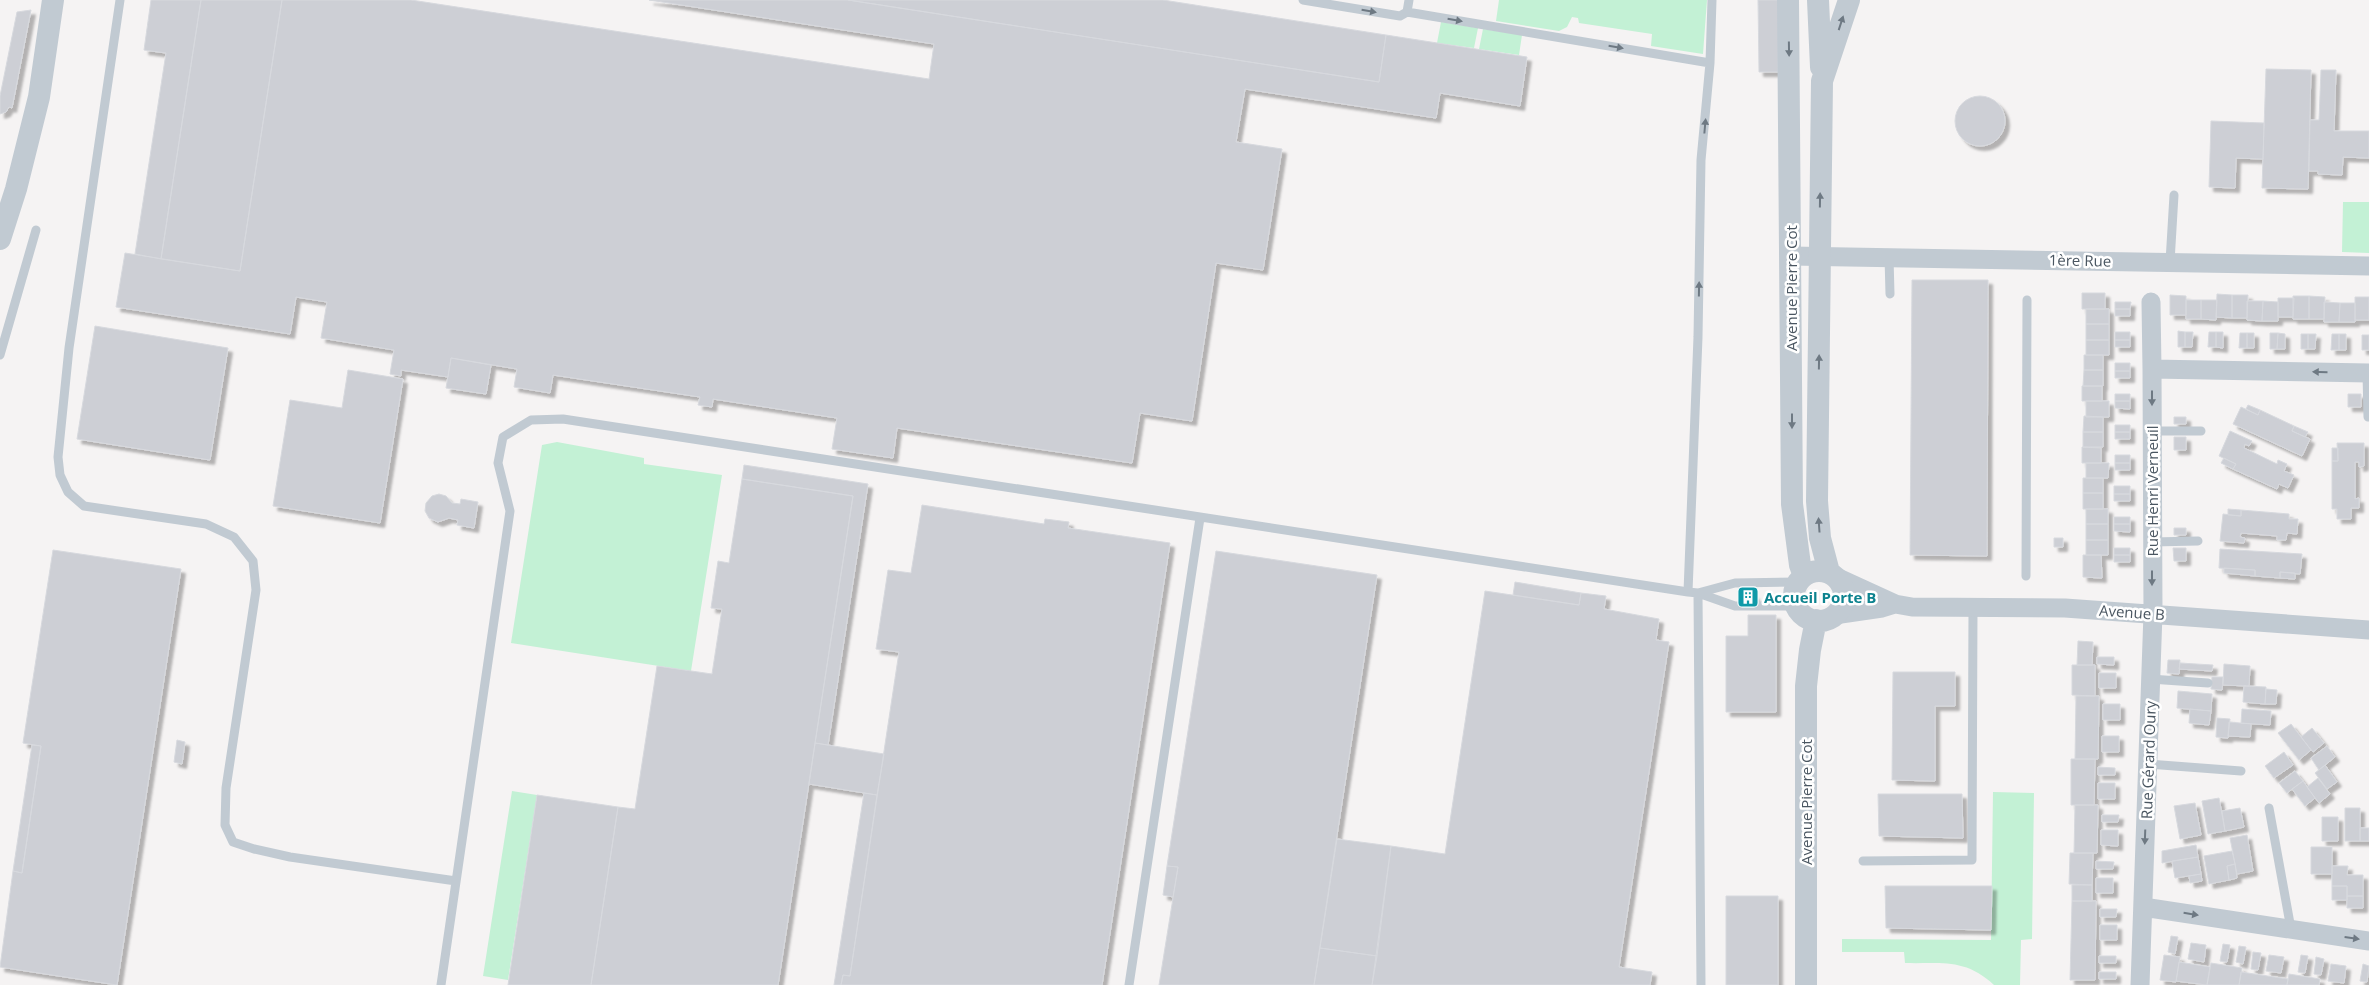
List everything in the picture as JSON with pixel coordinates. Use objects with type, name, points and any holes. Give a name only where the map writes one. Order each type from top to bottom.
[{"type":"street","points":[[0,239],[16,189],[39,97],[53,0]]},
{"type":"street","name":"Avenue Pierre Cot","points":[[1788,0],[1792,504],[1801,579]]},
{"type":"street","name":"Avenue Pierre Cot","points":[[1818,0],[1822,81],[1818,501],[1820,538],[1832,575]]},
{"type":"street","name":"Avenue Pierre Cot","points":[[1822,81],[1849,0]]},
{"type":"street","name":"1ère Rue","points":[[1790,256],[1889,256],[2369,266]]},
{"type":"street","name":"Rue Henri Verneuil","points":[[2151,302],[2153,613]]},
{"type":"street","points":[[2152,369],[2368,373]]},
{"type":"street","points":[[1812,572],[1832,575],[1841,583],[1844,598],[1842,606],[1825,618],[1802,613],[1797,606],[1795,590],[1801,579],[1812,572]]},
{"type":"street","name":"Avenue B","points":[[1832,575],[1894,604],[1912,607],[2065,608],[2369,630]]},
{"type":"street","name":"Avenue B","points":[[1825,618],[1882,608],[1894,604]]},
{"type":"street","name":"Rue Gérard Oury","points":[[2140,985],[2153,613]]},
{"type":"street","name":"Avenue Pierre Cot","points":[[1806,985],[1806,686],[1810,650],[1825,618]]},
{"type":"street","points":[[2143,907],[2369,941]]},
{"type":"lane","points":[[120,0],[69,348],[58,458],[60,475],[68,492],[84,506],[206,524],[234,538],[253,561],[256,590],[226,788],[226,825],[233,842],[290,857],[456,881]]},
{"type":"lane","points":[[1303,0],[1400,16],[1407,12],[1710,63]]},
{"type":"lane","points":[[1407,12],[1409,0]]},
{"type":"lane","points":[[1688,592],[1698,338],[1701,160],[1710,63],[1712,0]]},
{"type":"lane","points":[[2170,262],[2174,194]]},
{"type":"lane","points":[[0,355],[36,230]]},
{"type":"lane","points":[[1889,256],[1890,294]]},
{"type":"lane","points":[[2026,576],[2027,300]]},
{"type":"lane","points":[[2368,373],[2368,417]]},
{"type":"lane","points":[[441,985],[510,511],[498,462],[503,437],[530,420],[563,419],[1698,593],[1735,606],[1797,606]]},
{"type":"lane","points":[[2152,430],[2201,431]]},
{"type":"lane","points":[[1129,985],[1200,518]]},
{"type":"lane","points":[[2152,542],[2198,542]]},
{"type":"lane","points":[[1698,593],[1735,583],[1801,579]]},
{"type":"lane","points":[[1698,593],[1701,985]]},
{"type":"lane","points":[[1863,861],[1972,860],[1973,607]]},
{"type":"lane","points":[[2150,679],[2208,683]]},
{"type":"lane","points":[[2148,764],[2241,771]]},
{"type":"lane","points":[[2269,808],[2291,929]]},
{"type":"green space","points":[[1499,0],[1707,0],[1703,54],[1651,46],[1652,34],[1579,23],[1578,18],[1572,17],[1567,27],[1559,31],[1496,21]]},
{"type":"green space","points":[[1441,22],[1478,28],[1474,48],[1437,43]]},
{"type":"green space","points":[[1483,29],[1522,35],[1519,55],[1479,49]]},
{"type":"green space","points":[[2343,202],[2369,202],[2369,253],[2342,252]]},
{"type":"green space","points":[[557,442],[644,458],[644,464],[722,475],[691,671],[511,643],[542,445]]},
{"type":"green space","points":[[512,791],[537,795],[508,980],[483,976]]},
{"type":"green space","points":[[1993,792],[2034,793],[2032,939],[2021,940],[2020,985],[1994,985],[1983,976],[1963,966],[1942,963],[1905,963],[1904,952],[1842,952],[1842,939],[1991,940]]},
{"type":"building","points":[[151,0],[201,0],[161,259],[135,254],[166,53],[144,50]]},
{"type":"building","points":[[201,0],[282,0],[240,271],[161,259]]},
{"type":"building","points":[[282,0],[411,0],[929,79],[934,44],[649,0],[848,0],[1379,82],[1386,35],[1527,57],[1520,106],[1440,93],[1436,118],[1245,89],[1236,142],[1282,149],[1263,270],[1216,263],[1192,421],[1140,413],[1132,463],[897,428],[893,458],[832,449],[837,418],[713,399],[712,407],[698,405],[700,397],[553,375],[550,393],[514,387],[517,369],[451,358],[448,377],[401,370],[401,376],[390,374],[394,350],[321,338],[327,302],[296,297],[290,334],[116,307],[125,253],[240,271]]},
{"type":"building","points":[[848,0],[1163,0],[1386,35],[1379,82]]},
{"type":"building","points":[[1758,0],[1779,0],[1778,72],[1759,72]]},
{"type":"building","points":[[31,10],[12,108],[9,107],[6,112],[0,114],[0,96],[17,12]]},
{"type":"building","points":[[2266,69],[2311,70],[2308,189],[2262,188]]},
{"type":"building","points":[[2321,70],[2336,70],[2334,131],[2369,131],[2369,158],[2343,157],[2342,175],[2318,174],[2318,171],[2309,171],[2310,120],[2319,120]]},
{"type":"building","points":[[1980,96],[1990,98],[1998,103],[2003,111],[2005,121],[2003,131],[1998,139],[1990,144],[1980,146],[1970,144],[1962,139],[1957,131],[1955,121],[1957,111],[1962,103],[1970,98]]},
{"type":"building","points":[[2211,121],[2264,123],[2263,159],[2236,158],[2235,188],[2209,187]]},
{"type":"building","points":[[1912,280],[1988,280],[1987,556],[1910,555]]},
{"type":"building","points":[[2082,293],[2105,293],[2105,309],[2082,309]]},
{"type":"building","points":[[2217,294],[2232,295],[2232,318],[2216,317]]},
{"type":"building","points":[[2170,295],[2186,296],[2186,315],[2170,315]]},
{"type":"building","points":[[2232,295],[2248,295],[2247,318],[2232,318]]},
{"type":"building","points":[[2293,296],[2309,296],[2309,319],[2293,319]]},
{"type":"building","points":[[2309,296],[2325,297],[2324,319],[2309,319]]},
{"type":"building","points":[[2355,297],[2369,297],[2369,320],[2355,320]]},
{"type":"building","points":[[2278,298],[2294,298],[2293,317],[2278,317]]},
{"type":"building","points":[[2186,300],[2201,300],[2201,319],[2186,319]]},
{"type":"building","points":[[2201,300],[2217,300],[2216,320],[2201,319]]},
{"type":"building","points":[[2247,301],[2263,301],[2262,321],[2247,320]]},
{"type":"building","points":[[2263,301],[2278,302],[2278,321],[2262,321]]},
{"type":"building","points":[[2115,302],[2131,302],[2130,309],[2115,309]]},
{"type":"building","points":[[2324,302],[2340,303],[2339,322],[2324,322]]},
{"type":"building","points":[[2340,303],[2355,303],[2355,322],[2339,322]]},
{"type":"building","points":[[2086,309],[2109,309],[2109,324],[2086,324]]},
{"type":"building","points":[[2115,309],[2130,309],[2130,316],[2115,316]]},
{"type":"building","points":[[2086,324],[2109,324],[2109,340],[2086,340]]},
{"type":"building","points":[[95,326],[228,348],[210,460],[77,439]]},
{"type":"building","points":[[2178,331],[2185,332],[2185,347],[2178,347]]},
{"type":"building","points":[[2115,332],[2130,332],[2130,340],[2115,340]]},
{"type":"building","points":[[2185,332],[2193,332],[2192,347],[2185,347]]},
{"type":"building","points":[[2209,332],[2216,332],[2216,347],[2208,347]]},
{"type":"building","points":[[2216,332],[2223,332],[2223,348],[2216,347]]},
{"type":"building","points":[[2240,333],[2247,333],[2247,348],[2239,348]]},
{"type":"building","points":[[2247,333],[2254,333],[2254,348],[2247,348]]},
{"type":"building","points":[[2270,333],[2278,333],[2277,349],[2270,349]]},
{"type":"building","points":[[2278,333],[2285,334],[2285,349],[2277,349]]},
{"type":"building","points":[[2301,334],[2308,334],[2308,349],[2301,349]]},
{"type":"building","points":[[2308,334],[2316,334],[2315,349],[2308,349]]},
{"type":"building","points":[[2332,334],[2339,334],[2339,350],[2331,350]]},
{"type":"building","points":[[2339,334],[2346,334],[2346,350],[2339,350]]},
{"type":"building","points":[[2362,335],[2369,335],[2369,350],[2362,350]]},
{"type":"building","points":[[2086,340],[2109,340],[2109,355],[2086,355]]},
{"type":"building","points":[[2115,340],[2130,340],[2130,347],[2115,347]]},
{"type":"building","points":[[2084,355],[2103,355],[2103,370],[2084,370]]},
{"type":"building","points":[[451,358],[491,365],[486,394],[446,388]]},
{"type":"building","points":[[2115,363],[2130,363],[2130,371],[2115,371]]},
{"type":"building","points":[[348,370],[403,379],[380,523],[273,506],[290,400],[342,408]]},
{"type":"building","points":[[2084,370],[2103,370],[2103,386],[2083,386]]},
{"type":"building","points":[[2115,371],[2130,371],[2130,378],[2115,378]]},
{"type":"building","points":[[2082,386],[2102,386],[2102,401],[2082,401]]},
{"type":"building","points":[[2115,394],[2130,394],[2130,401],[2115,401]]},
{"type":"building","points":[[2348,394],[2361,394],[2361,407],[2348,407]]},
{"type":"building","points":[[2086,401],[2109,401],[2109,417],[2086,417]]},
{"type":"building","points":[[2115,401],[2130,401],[2130,409],[2115,408]]},
{"type":"building","points":[[2248,405],[2260,410],[2258,415],[2246,409]]},
{"type":"building","points":[[2241,407],[2258,415],[2260,410],[2294,426],[2292,431],[2310,439],[2302,456],[2233,424]]},
{"type":"building","points":[[2084,416],[2103,417],[2103,432],[2083,432]]},
{"type":"building","points":[[2174,417],[2186,417],[2186,424],[2174,424]]},
{"type":"building","points":[[2115,425],[2130,425],[2130,432],[2115,432]]},
{"type":"building","points":[[2294,426],[2308,432],[2305,437],[2292,431]]},
{"type":"building","points":[[2230,431],[2252,441],[2249,446],[2245,444],[2244,448],[2277,464],[2278,460],[2287,464],[2284,471],[2294,475],[2288,488],[2279,484],[2277,489],[2233,469],[2236,464],[2219,456]]},
{"type":"building","points":[[2083,432],[2103,432],[2103,447],[2083,447]]},
{"type":"building","points":[[2115,432],[2130,432],[2130,439],[2115,439]]},
{"type":"building","points":[[2174,437],[2186,437],[2186,450],[2174,450]]},
{"type":"building","points":[[2337,443],[2364,443],[2364,466],[2359,467],[2359,462],[2355,462],[2355,499],[2359,498],[2359,508],[2351,508],[2351,519],[2337,519],[2337,509],[2332,509],[2332,461],[2338,461]]},
{"type":"building","points":[[2082,447],[2101,448],[2101,463],[2082,463]]},
{"type":"building","points":[[2332,448],[2338,448],[2338,461],[2332,461]]},
{"type":"building","points":[[2115,455],[2130,455],[2130,463],[2115,463]]},
{"type":"building","points":[[2224,458],[2236,464],[2233,469],[2221,463]]},
{"type":"building","points":[[2086,463],[2109,463],[2108,478],[2086,478]]},
{"type":"building","points":[[2115,463],[2130,463],[2130,470],[2115,470]]},
{"type":"building","points":[[744,465],[868,484],[828,745],[815,743],[853,496],[742,479]]},
{"type":"building","points":[[2083,478],[2103,478],[2103,493],[2083,493]]},
{"type":"building","points":[[742,479],[853,496],[778,985],[591,985],[618,807],[635,809],[657,666],[712,674],[722,609],[711,608],[718,561],[729,563]]},
{"type":"building","points":[[2114,486],[2130,486],[2130,494],[2114,494]]},
{"type":"building","points":[[2083,493],[2103,493],[2103,509],[2083,509]]},
{"type":"building","points":[[439,494],[446,496],[452,503],[460,504],[461,499],[478,502],[474,528],[457,525],[458,520],[449,518],[438,522],[429,518],[425,511],[426,503],[432,496]]},
{"type":"building","points":[[2114,494],[2130,494],[2130,501],[2114,501]]},
{"type":"building","points":[[922,505],[1044,524],[1045,519],[1069,522],[1068,528],[1170,543],[1102,985],[841,985],[843,975],[850,976],[899,652],[876,649],[888,570],[911,573]]},
{"type":"building","points":[[2086,509],[2108,509],[2108,524],[2086,524]]},
{"type":"building","points":[[2228,509],[2241,510],[2241,516],[2228,515]]},
{"type":"building","points":[[2241,510],[2289,514],[2289,519],[2298,519],[2297,534],[2287,533],[2286,540],[2277,540],[2277,536],[2241,533],[2240,537],[2245,538],[2244,543],[2220,541],[2223,514],[2241,516]]},
{"type":"building","points":[[2114,517],[2130,517],[2130,524],[2114,524]]},
{"type":"building","points":[[2086,524],[2108,524],[2108,540],[2086,540]]},
{"type":"building","points":[[2114,524],[2130,524],[2130,532],[2114,531]]},
{"type":"building","points":[[2174,528],[2186,528],[2186,535],[2174,535]]},
{"type":"building","points":[[2054,538],[2063,538],[2063,547],[2054,547]]},
{"type":"building","points":[[2086,540],[2108,540],[2108,555],[2086,555]]},
{"type":"building","points":[[2114,548],[2130,548],[2130,555],[2114,555]]},
{"type":"building","points":[[2173,548],[2186,548],[2186,561],[2174,561]]},
{"type":"building","points":[[2220,549],[2302,554],[2300,574],[2280,572],[2280,578],[2255,576],[2255,570],[2219,568]]},
{"type":"building","points":[[53,550],[181,569],[117,985],[0,967],[13,871],[22,873],[41,746],[23,743]]},
{"type":"building","points":[[1216,551],[1377,575],[1314,985],[1159,985],[1178,867],[1167,866]]},
{"type":"building","points":[[2083,555],[2101,555],[2102,578],[2083,577]]},
{"type":"building","points":[[2114,555],[2130,555],[2130,562],[2114,562]]},
{"type":"building","points":[[2224,568],[2255,570],[2255,576],[2224,573]]},
{"type":"building","points":[[2280,572],[2295,573],[2295,579],[2280,578]]},
{"type":"building","points":[[1515,582],[1581,593],[1579,605],[1513,595]]},
{"type":"building","points":[[1485,591],[1579,605],[1581,593],[1606,596],[1604,609],[1659,619],[1656,640],[1669,642],[1619,967],[1652,972],[1650,985],[1372,985],[1391,846],[1445,854]]},
{"type":"building","name":"Accueil Porte B","points":[[1742,595],[1755,595],[1755,600],[1742,600]]},
{"type":"building","points":[[1748,615],[1776,615],[1776,712],[1726,712],[1726,636],[1748,636]]},
{"type":"building","points":[[2078,641],[2093,642],[2092,665],[2077,665]]},
{"type":"building","points":[[2097,657],[2114,657],[2114,665],[2097,664]]},
{"type":"building","points":[[2168,660],[2180,660],[2179,674],[2167,673]]},
{"type":"building","points":[[2180,663],[2213,665],[2212,671],[2179,669]]},
{"type":"building","points":[[2224,664],[2250,666],[2249,686],[2223,685]]},
{"type":"building","points":[[2072,665],[2095,665],[2095,696],[2072,695]]},
{"type":"building","points":[[1893,672],[1955,672],[1955,706],[1935,706],[1935,781],[1892,780]]},
{"type":"building","points":[[2099,673],[2116,673],[2116,688],[2099,688]]},
{"type":"building","points":[[2212,677],[2223,677],[2222,690],[2211,689]]},
{"type":"building","points":[[2244,686],[2266,687],[2265,704],[2243,702]]},
{"type":"building","points":[[2266,689],[2277,690],[2276,704],[2265,704]]},
{"type":"building","points":[[2178,691],[2212,694],[2211,711],[2177,708]]},
{"type":"building","points":[[2076,696],[2099,696],[2098,759],[2075,759]]},
{"type":"building","points":[[2103,704],[2120,704],[2120,720],[2103,720]]},
{"type":"building","points":[[2190,709],[2211,711],[2209,725],[2189,723]]},
{"type":"building","points":[[2242,709],[2271,711],[2270,725],[2241,723]]},
{"type":"building","points":[[2217,718],[2230,719],[2228,738],[2216,737]]},
{"type":"building","points":[[2229,722],[2251,724],[2250,737],[2228,736]]},
{"type":"building","points":[[2291,724],[2311,750],[2299,760],[2278,733]]},
{"type":"building","points":[[2312,728],[2324,743],[2313,752],[2301,737]]},
{"type":"building","points":[[2102,736],[2119,736],[2119,752],[2102,752]]},
{"type":"building","points":[[177,740],[185,742],[182,764],[174,762]]},
{"type":"building","points":[[815,743],[884,754],[877,795],[809,784]]},
{"type":"building","points":[[32,745],[41,746],[22,873],[13,871]]},
{"type":"building","points":[[2327,746],[2335,757],[2319,770],[2311,758]]},
{"type":"building","points":[[2284,752],[2293,765],[2274,778],[2265,766]]},
{"type":"building","points":[[2071,759],[2095,759],[2094,805],[2071,805]]},
{"type":"building","points":[[2325,765],[2337,782],[2327,789],[2315,773]]},
{"type":"building","points":[[2098,767],[2115,768],[2115,775],[2098,775]]},
{"type":"building","points":[[2295,771],[2303,781],[2287,793],[2279,783]]},
{"type":"building","points":[[2318,778],[2330,794],[2319,803],[2307,787]]},
{"type":"building","points":[[2303,781],[2315,798],[2305,806],[2292,789]]},
{"type":"building","points":[[2098,783],[2115,783],[2115,799],[2098,799]]},
{"type":"building","points":[[864,793],[877,795],[850,976],[843,975],[841,985],[834,985]]},
{"type":"building","points":[[1878,794],[1962,794],[1963,838],[1879,836]]},
{"type":"building","points":[[537,795],[618,807],[591,985],[508,985]]},
{"type":"building","points":[[2219,798],[2225,831],[2208,834],[2202,801]]},
{"type":"building","points":[[2195,803],[2201,835],[2180,839],[2174,806]]},
{"type":"building","points":[[2075,805],[2098,805],[2097,853],[2074,853]]},
{"type":"building","points":[[2240,808],[2244,827],[2225,831],[2222,811]]},
{"type":"building","points":[[2345,808],[2360,808],[2360,841],[2345,841]]},
{"type":"building","points":[[2102,815],[2119,815],[2118,822],[2102,822]]},
{"type":"building","points":[[2322,817],[2338,817],[2338,841],[2322,841]]},
{"type":"building","points":[[2360,828],[2369,828],[2369,841],[2360,841]]},
{"type":"building","points":[[2101,830],[2118,830],[2118,846],[2101,845]]},
{"type":"building","points":[[2247,835],[2253,871],[2237,874],[2230,838]]},
{"type":"building","points":[[1337,839],[1391,846],[1377,956],[1320,948]]},
{"type":"building","points":[[2196,845],[2198,857],[2162,863],[2162,851]]},
{"type":"building","points":[[2311,847],[2332,847],[2332,874],[2311,874]]},
{"type":"building","points":[[2232,851],[2235,864],[2227,866],[2229,880],[2209,884],[2204,856]]},
{"type":"building","points":[[2070,853],[2093,853],[2092,885],[2069,884]]},
{"type":"building","points":[[2198,857],[2201,874],[2175,878],[2172,861]]},
{"type":"building","points":[[2096,861],[2114,862],[2113,869],[2096,869]]},
{"type":"building","points":[[2235,864],[2237,878],[2229,880],[2227,866]]},
{"type":"building","points":[[1167,866],[1178,867],[1173,897],[1163,895]]},
{"type":"building","points":[[2332,866],[2348,866],[2347,875],[2363,875],[2363,896],[2347,896],[2347,886],[2332,886]]},
{"type":"building","points":[[2201,874],[2202,881],[2190,883],[2189,876]]},
{"type":"building","points":[[2096,878],[2113,878],[2113,893],[2096,893]]},
{"type":"building","points":[[2072,885],[2092,885],[2092,901],[2072,901]]},
{"type":"building","points":[[1885,886],[1992,886],[1991,930],[1886,928]]},
{"type":"building","points":[[2332,886],[2347,886],[2347,900],[2332,900]]},
{"type":"building","points":[[1726,896],[1778,896],[1778,985],[1726,985]]},
{"type":"building","points":[[2347,896],[2363,896],[2363,908],[2347,908]]},
{"type":"building","points":[[2072,901],[2096,901],[2095,980],[2070,980]]},
{"type":"building","points":[[2100,909],[2117,909],[2116,917],[2100,917]]},
{"type":"building","points":[[2100,925],[2117,925],[2117,940],[2100,940]]},
{"type":"building","points":[[2171,936],[2178,937],[2175,954],[2168,952]]},
{"type":"building","points":[[2191,943],[2206,945],[2204,962],[2188,959]]},
{"type":"building","points":[[2223,944],[2230,945],[2227,962],[2220,961]]},
{"type":"building","points":[[2239,946],[2246,947],[2243,964],[2236,962]]},
{"type":"building","points":[[1320,948],[1377,956],[1372,985],[1314,985]]},
{"type":"building","points":[[2253,952],[2261,953],[2258,970],[2251,969]]},
{"type":"building","points":[[2164,955],[2180,957],[2176,982],[2160,980]]},
{"type":"building","points":[[2269,955],[2284,957],[2281,973],[2266,971]]},
{"type":"building","points":[[2301,955],[2308,956],[2305,973],[2298,972]]},
{"type":"building","points":[[2099,956],[2116,956],[2116,963],[2099,963]]},
{"type":"building","points":[[2316,957],[2324,959],[2321,975],[2314,974]]},
{"type":"building","points":[[2179,962],[2210,967],[2207,985],[2176,981]]},
{"type":"building","points":[[2211,963],[2242,968],[2239,985],[2207,985]]},
{"type":"building","points":[[2331,964],[2346,966],[2344,983],[2328,981]]},
{"type":"building","points":[[2363,964],[2369,966],[2367,982],[2360,981]]},
{"type":"building","points":[[2099,972],[2116,972],[2116,979],[2099,979]]},
{"type":"building","points":[[2241,972],[2288,979],[2287,985],[2239,985]]},
{"type":"building","points":[[2289,974],[2320,979],[2319,985],[2287,985]]},
{"type":"place","name":"Accueil Porte B","points":[[1748,597]]}]
